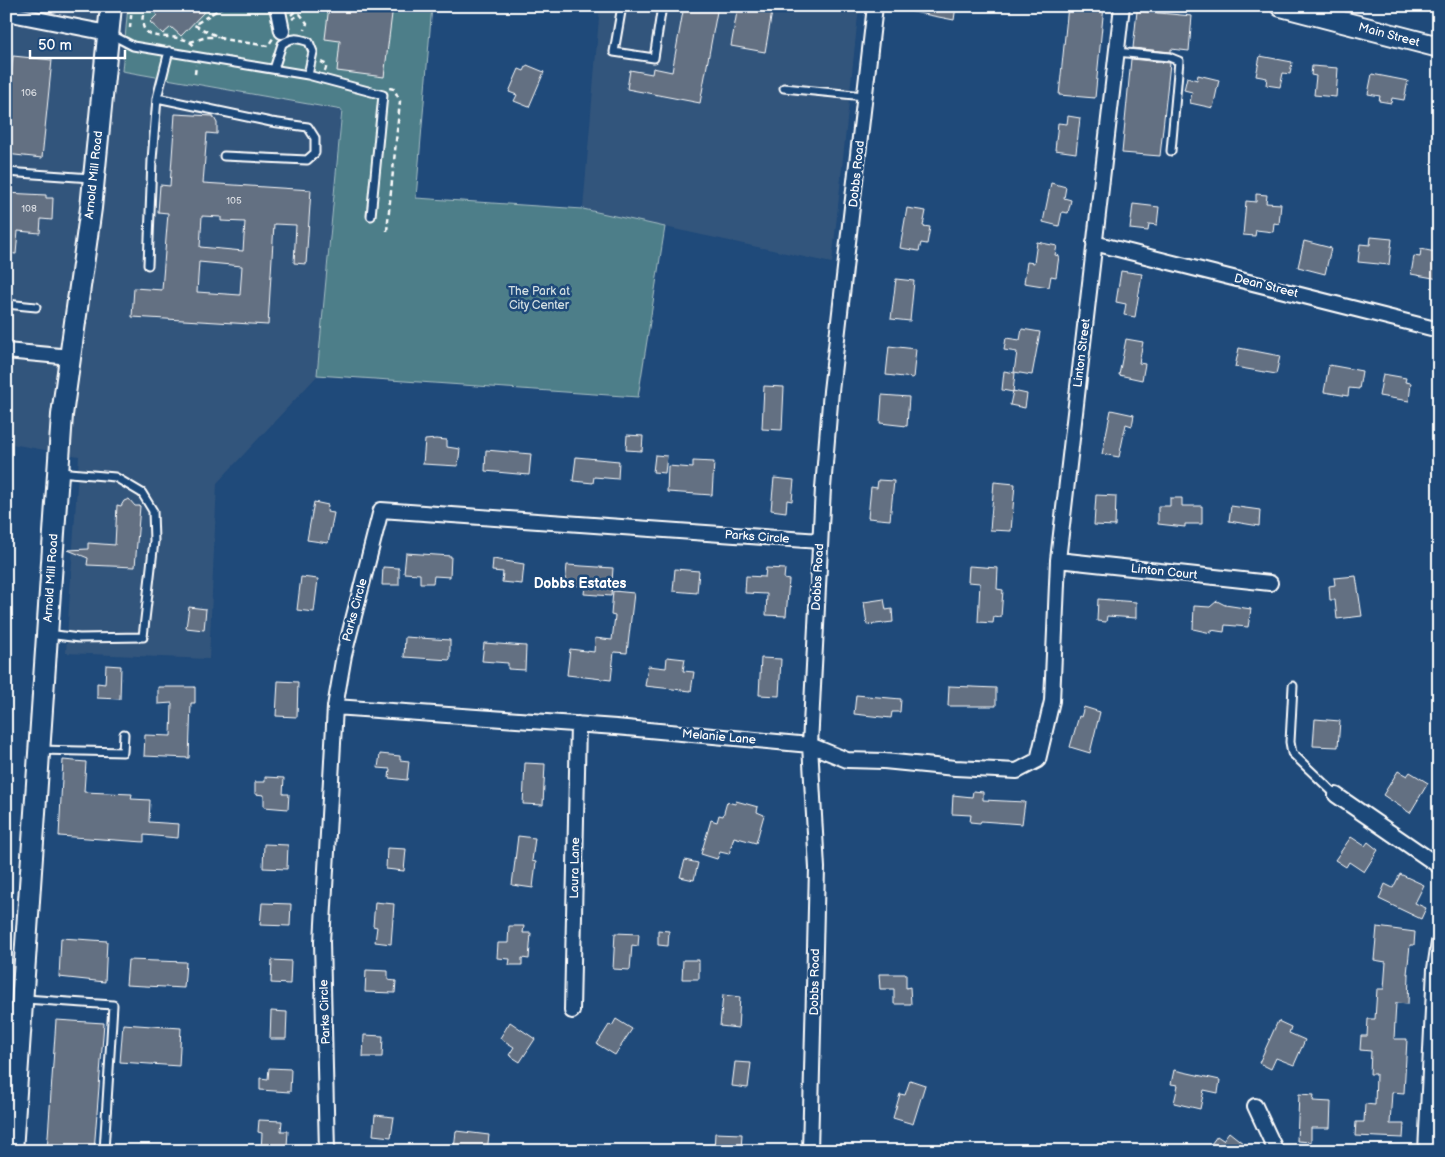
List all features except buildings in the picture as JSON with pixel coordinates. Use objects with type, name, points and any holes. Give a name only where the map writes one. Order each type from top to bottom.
[{"type":"main road","name":"Arnold Mill Road","points":[[12,1151],[11,1095],[22,999],[62,415],[94,178],[111,6]]},
{"type":"main road","name":"Main Street","points":[[1281,6],[1334,17],[1439,48]]},
{"type":"street","points":[[277,6],[285,24]]},
{"type":"street","name":"Dobbs Road","points":[[810,1151],[817,868],[810,745],[820,541],[830,401],[875,6]]},
{"type":"street","name":"Linton Street","points":[[1052,701],[1058,560],[1122,6]]},
{"type":"street","points":[[6,13],[108,33]]},
{"type":"street","name":"Dean Street","points":[[1094,243],[1439,330]]},
{"type":"street","points":[[6,352],[71,357]]},
{"type":"street","name":"Parks Circle","points":[[327,1151],[322,942],[335,707],[344,655],[380,510],[820,541]]},
{"type":"street","name":"Linton Court","points":[[1058,560],[1270,583]]},
{"type":"street","name":"Melanie Lane","points":[[335,707],[578,724],[810,745],[847,760],[1017,771],[1038,760],[1052,701]]},
{"type":"street","name":"Laura Lane","points":[[572,1011],[578,724]]},
{"type":"street","points":[[1336,795],[1439,866]]},
{"type":"street","points":[[1426,1151],[1435,969],[1439,942]]},
{"type":"street","points":[[1255,1106],[1276,1151]]},
{"type":"lane","points":[[622,6],[614,52],[654,58],[662,6]]},
{"type":"lane","points":[[108,33],[133,46],[308,75],[383,95],[371,216]]},
{"type":"lane","points":[[274,69],[282,44],[291,38],[299,39],[309,42],[313,52],[308,75]]},
{"type":"lane","points":[[148,265],[152,160],[157,98],[169,51]]},
{"type":"lane","points":[[1116,52],[1170,57],[1179,61],[1171,152]]},
{"type":"lane","points":[[784,88],[864,96]]},
{"type":"lane","points":[[157,98],[271,122],[308,127],[315,138],[315,154],[307,160],[224,156]]},
{"type":"lane","points":[[6,172],[94,178]]},
{"type":"lane","points":[[6,304],[36,307]]},
{"type":"lane","points":[[47,634],[79,638],[143,637],[154,541],[154,511],[142,493],[115,477],[58,472]]},
{"type":"lane","points":[[1293,686],[1290,742],[1292,753],[1336,795]]},
{"type":"lane","points":[[39,750],[123,752],[124,734]]},
{"type":"lane","points":[[22,999],[113,1005],[104,1151]]},
{"type":"path","points":[[130,28],[132,6]]},
{"type":"path","points":[[145,6],[144,26],[148,34],[157,38],[172,36],[190,42],[195,46],[195,74]]},
{"type":"path","points":[[205,6],[213,14]]},
{"type":"path","points":[[285,24],[301,6]]},
{"type":"path","points":[[285,24],[300,14],[307,23],[305,30]]},
{"type":"path","points":[[190,42],[206,37],[219,37]]},
{"type":"shaded area","points":[[6,6],[128,6],[122,71],[341,110],[317,375],[618,396],[317,376],[217,483],[209,659],[66,653],[79,456],[6,443]]},
{"type":"shaded area","points":[[600,6],[859,6],[832,263],[665,227],[638,397],[664,227],[583,209]]},
{"type":"green space","name":"The Park at City Center","points":[[128,6],[432,6],[416,198],[583,209],[665,227],[638,397],[317,375],[342,110],[122,71]]},
{"type":"district","name":"Dobbs Estates","points":[[580,583]]}]
